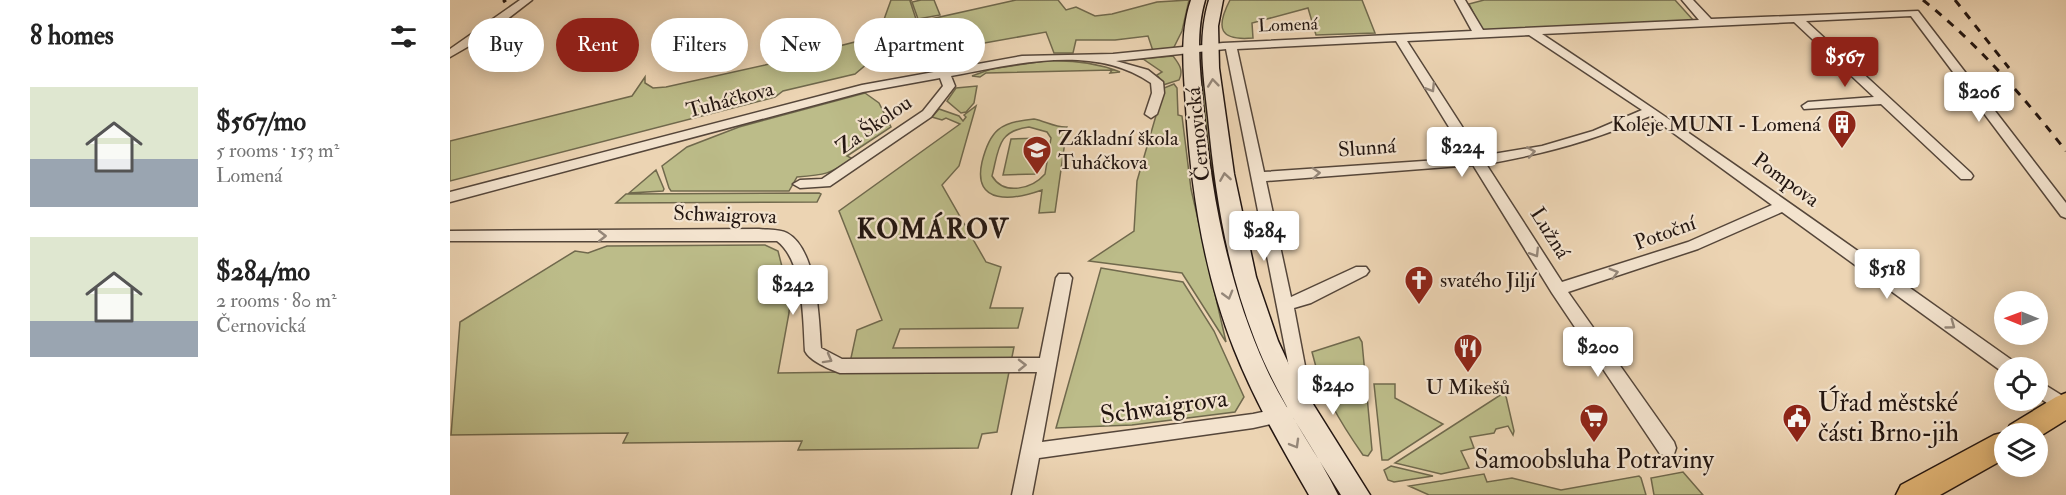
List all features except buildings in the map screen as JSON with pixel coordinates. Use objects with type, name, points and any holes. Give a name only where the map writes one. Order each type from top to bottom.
[{"type":"main road","name":"Černovická","points":[[1198,0],[1193,19],[1202,49]]},
{"type":"main road","name":"Černovická","points":[[1216,0],[1210,32],[1202,49],[1195,118],[1201,180],[1216,255],[1237,326],[1291,413],[1355,493]]},
{"type":"main road","points":[[2037,423],[2065,405]]},
{"type":"main road","name":"Černovická","points":[[1291,413],[1324,495]]},
{"type":"main road","points":[[1912,495],[1994,450]]},
{"type":"street","points":[[450,54],[479,36],[527,0]]},
{"type":"street","points":[[1460,0],[1480,35]]},
{"type":"street","points":[[1687,0],[1709,24]]},
{"type":"street","name":"Lomená","points":[[1202,49],[1914,13],[2066,213]]},
{"type":"street","points":[[1797,19],[1966,176]]},
{"type":"street","name":"Pompova","points":[[1533,33],[1651,111],[1995,357]]},
{"type":"street","name":"Lužná","points":[[1400,39],[1558,289],[1667,448]]},
{"type":"street","name":"Černovická","points":[[1231,46],[1300,378],[1291,413]]},
{"type":"street","name":"Tuháčkova","points":[[450,197],[862,89],[1046,56],[1095,58],[1202,49]]},
{"type":"street","name":"Tuháčkova","points":[[1095,58],[1144,73],[1157,82],[1158,93],[1151,114]]},
{"type":"street","name":"Za Školou","points":[[800,184],[825,183],[927,114],[949,86],[944,73]]},
{"type":"street","points":[[1808,106],[1885,100]]},
{"type":"street","name":"Slunná","points":[[1258,177],[1478,161],[1543,150],[1586,138],[1651,111]]},
{"type":"street","name":"Potoční","points":[[1558,289],[1675,253],[1784,206]]},
{"type":"street","name":"Schwaigrova","points":[[450,236],[759,234],[782,237],[796,247],[808,297],[813,351],[840,366],[1047,365]]},
{"type":"street","points":[[1285,304],[1305,299],[1361,271]]},
{"type":"street","points":[[1022,495],[1064,278]]},
{"type":"street","points":[[2048,394],[2065,405]]},
{"type":"street","name":"Schwaigrova","points":[[1031,451],[1291,413]]},
{"type":"green space","points":[[891,0],[912,0],[910,1],[916,18],[884,18]]},
{"type":"green space","points":[[934,0],[940,15],[918,18],[912,2]]},
{"type":"green space","points":[[1016,0],[1058,0],[1066,10],[1076,7],[1095,16],[1157,2],[1189,0],[1182,31],[1173,49],[1153,51],[1148,36],[1115,40],[1076,40],[1073,53],[1054,53],[1046,32],[985,43],[985,18],[935,18]]},
{"type":"green space","points":[[1230,0],[1362,0],[1375,33],[1316,35],[1308,8],[1252,23],[1253,38],[1233,37],[1227,35],[1222,26],[1225,10]]},
{"type":"green space","points":[[1484,0],[1675,0],[1694,21],[1486,31],[1481,28],[1469,4]]},
{"type":"green space","points":[[854,42],[854,72],[857,72],[855,74],[783,91],[775,97],[450,181],[450,141],[632,96],[645,77],[645,83],[653,88],[734,72],[748,72],[748,69],[760,66],[760,72],[842,72],[842,45]]},
{"type":"green space","points":[[1173,56],[1180,67],[1179,80],[1163,85],[1157,75],[1162,72],[1143,59],[1117,61]]},
{"type":"green space","points":[[1045,61],[1064,61],[1083,62],[1120,72],[1110,73],[1112,70],[986,73],[980,77],[972,76],[991,69]]},
{"type":"green space","points":[[1198,73],[1206,73],[1270,373],[1267,373],[1243,315],[1214,205]]},
{"type":"green space","points":[[1174,84],[1177,88],[1178,115],[1182,116],[1191,189],[1226,342],[1182,273],[1089,261],[1134,231],[1137,181],[1164,88]]},
{"type":"green space","points":[[977,86],[974,103],[966,112],[961,113],[947,101],[956,88]]},
{"type":"green space","points":[[865,93],[879,103],[891,127],[847,156],[853,159],[833,171],[797,177],[789,191],[671,191],[669,188],[662,166],[687,147],[739,127]]},
{"type":"green space","points":[[976,106],[959,166],[942,185],[986,262],[1001,267],[990,308],[1023,308],[1018,328],[900,329],[893,348],[1014,347],[997,432],[982,434],[978,448],[798,450],[802,441],[623,443],[628,433],[451,435],[460,322],[575,251],[588,253],[607,246],[765,245],[778,251],[790,298],[778,373],[848,372],[857,330],[882,320],[839,211],[960,124],[946,118],[942,120],[932,117],[939,109],[959,116],[963,121],[966,117],[964,115]]},
{"type":"green space","points":[[1034,119],[1067,127],[1055,212],[1039,213],[1042,190],[1008,197],[989,193],[983,186],[982,162],[993,135],[1005,125]],"holes":[[[1029,127],[1047,132],[1051,138],[1045,174],[1033,183],[1018,188],[1011,188],[997,182],[992,176],[998,150],[1005,137],[1019,129]]]},
{"type":"green space","points":[[1043,138],[1036,174],[1003,175],[1011,139]]},
{"type":"green space","points":[[656,170],[663,191],[629,193]]},
{"type":"green space","points":[[626,194],[821,194],[817,202],[616,203]]},
{"type":"green space","points":[[1101,268],[1183,282],[1214,331],[1244,397],[1235,412],[1132,425],[1056,428]]},
{"type":"green space","points":[[1359,337],[1362,342],[1372,450],[1368,456],[1363,455],[1332,406],[1312,352]]},
{"type":"green space","points":[[1374,384],[1395,384],[1395,398],[1443,424],[1388,460],[1382,460]]},
{"type":"green space","points":[[1505,392],[1513,435],[1508,426],[1496,429],[1494,433],[1470,437],[1474,448],[1461,451],[1469,468],[1441,474],[1395,463]]},
{"type":"green space","points":[[1391,466],[1433,476],[1394,482],[1388,480],[1384,470]]},
{"type":"green space","points":[[1683,472],[1703,495],[1654,495],[1651,478]]},
{"type":"green space","points":[[1484,474],[1487,482],[1512,478],[1561,490],[1639,476],[1646,495],[1429,495],[1409,486]]},
{"type":"railway","points":[[1923,0],[1999,71],[2066,151]]},
{"type":"railway","points":[[1955,0],[2009,68]]},
{"type":"place","name":"Koleje MUNI - Lomená","points":[[1842,150]]},
{"type":"place","name":"Základní škola Tuháčkova","points":[[1037,176]]},
{"type":"place","name":"svatého Jiljí","points":[[1419,306]]},
{"type":"place","name":"U Mikešů","points":[[1468,374]]},
{"type":"place","name":"Samoobsluha Potraviny","points":[[1594,444]]},
{"type":"place","name":"Úřad městské části Brno-jih","points":[[1797,444]]},
{"type":"district","name":"KOMÁROV","points":[[933,229]]}]
